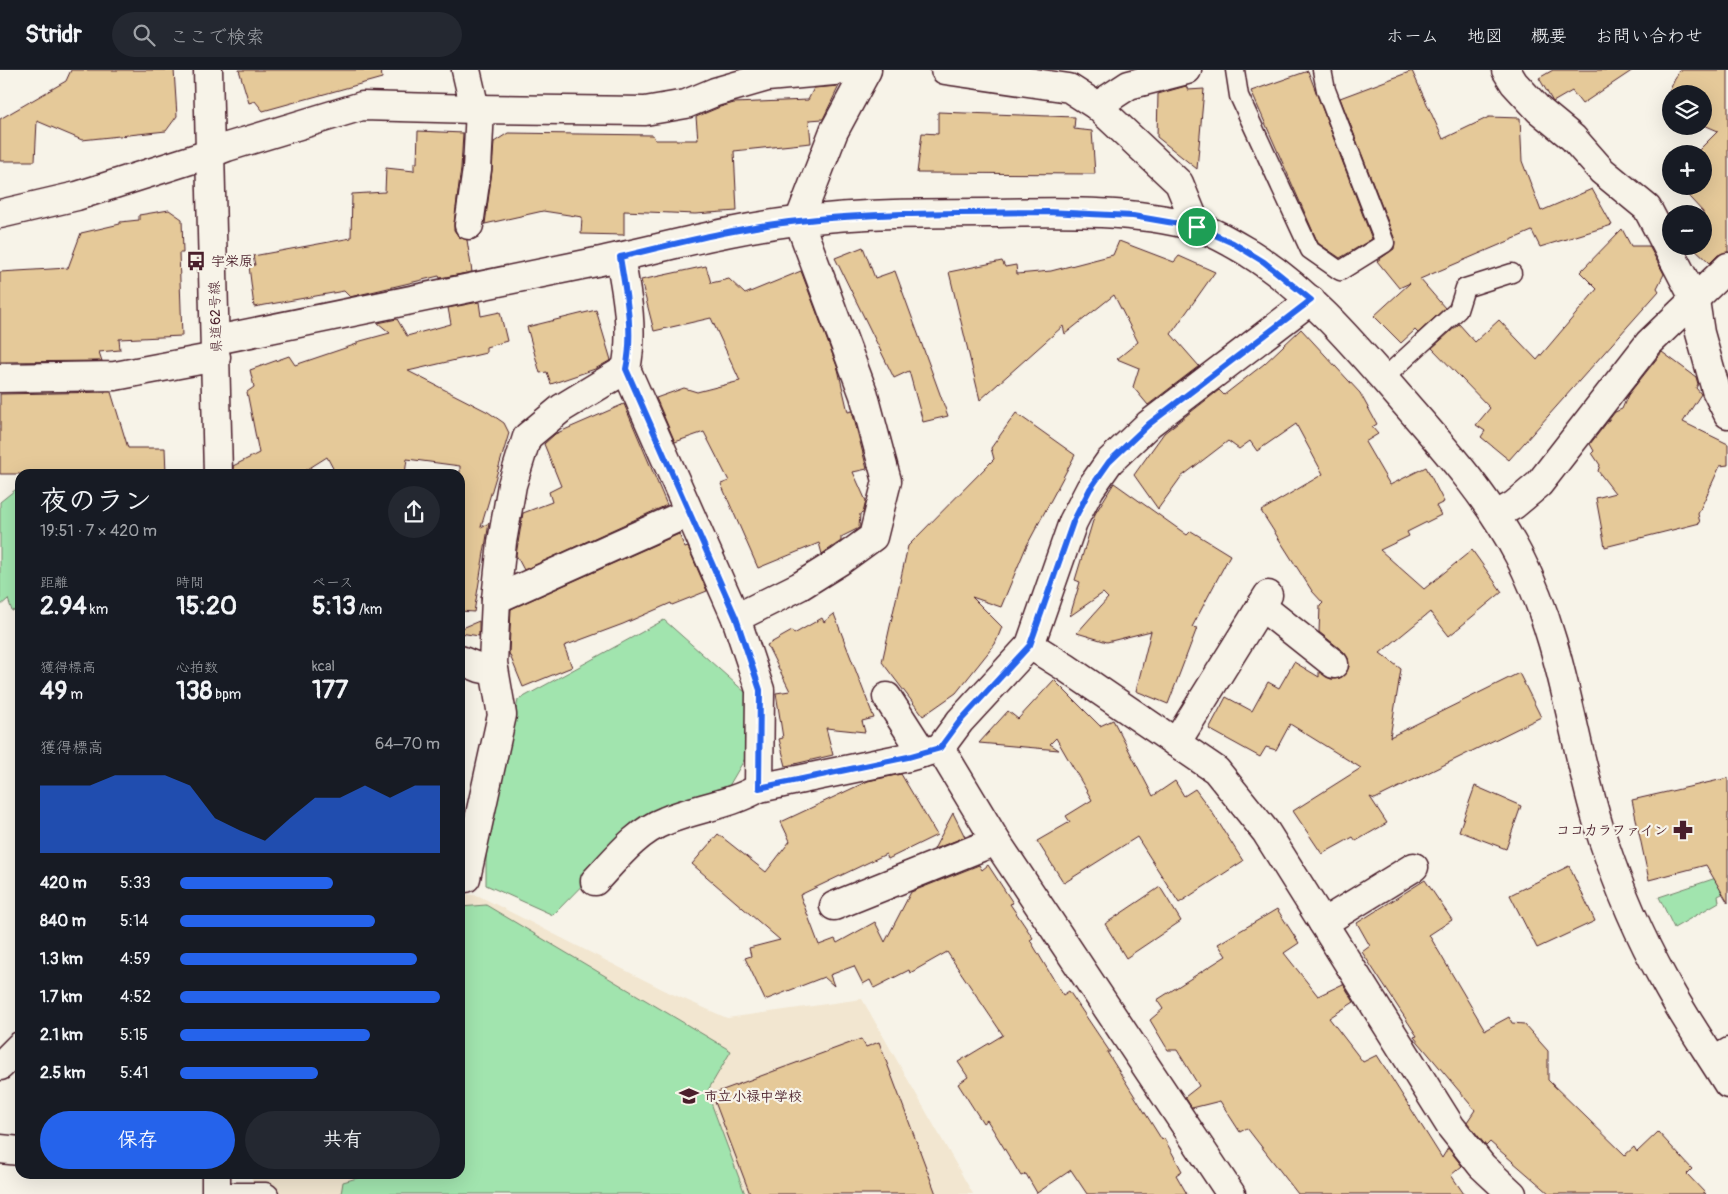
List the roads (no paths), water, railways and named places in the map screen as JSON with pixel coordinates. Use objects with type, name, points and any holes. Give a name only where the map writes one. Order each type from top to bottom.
[{"type":"street","name":"県道62号線","points":[[208,70],[218,469]]},
{"type":"street","points":[[466,70],[477,109],[477,169],[469,225]]},
{"type":"street","points":[[0,214],[77,196],[227,147],[362,106],[645,111],[686,104],[712,81],[844,70]]},
{"type":"street","points":[[736,618],[800,586],[840,561],[873,537],[887,481],[864,395],[799,221],[834,130],[867,70]]},
{"type":"street","points":[[945,70],[1069,88],[1098,106],[1179,183],[1197,227]]},
{"type":"street","points":[[1098,106],[1129,85],[1187,70]]},
{"type":"street","points":[[1506,70],[1514,83],[1538,110],[1573,138],[1602,171],[1648,208],[1695,300],[1700,333],[1718,360],[1716,390],[1728,414]]},
{"type":"street","points":[[0,378],[115,376],[216,349],[732,231],[799,221],[922,213],[1047,212],[1133,216],[1197,227],[1233,243],[1264,262],[1311,300],[1384,378],[1462,468],[1496,515],[1520,558],[1543,611],[1566,692],[1602,837],[1628,908],[1665,983],[1720,1052],[1728,1084]]},
{"type":"street","points":[[620,257],[631,332],[626,369],[736,618],[760,690],[759,788]]},
{"type":"street","points":[[1496,515],[1514,505],[1540,484],[1649,343],[1728,267]]},
{"type":"street","points":[[594,881],[638,837],[663,821],[744,797],[759,788],[932,750],[1030,645],[1073,522],[1090,489],[1109,462],[1149,424],[1311,300]]},
{"type":"street","points":[[466,878],[502,715],[493,663],[496,599],[502,542],[512,485],[527,437],[562,408],[626,369]]},
{"type":"street","points":[[496,599],[688,513]]},
{"type":"street","points":[[1176,743],[1265,601],[1334,664]]},
{"type":"street","points":[[1030,645],[1216,770],[1266,832],[1451,1127],[1482,1166],[1512,1194]]},
{"type":"street","points":[[465,662],[494,671]]},
{"type":"street","points":[[887,697],[932,750],[996,841],[1231,1194]]},
{"type":"street","points":[[834,906],[996,841]]},
{"type":"street","points":[[1323,923],[1414,867]]},
{"type":"street","points":[[0,1066],[15,1051]]},
{"type":"street","points":[[0,1149],[15,1150]]},
{"type":"lane","points":[[1235,70],[1239,96],[1310,250],[1340,270],[1385,244],[1326,90],[1322,70]]},
{"type":"lane","points":[[1384,378],[1458,310],[1466,288],[1512,273]]},
{"type":"lane","points":[[216,1186],[266,1192],[269,1194]]},
{"type":"place","name":"宇栄原","points":[[196,261]]},
{"type":"place","name":"ココカラファイン","points":[[1683,830]]},
{"type":"place","name":"市立小禄中学校","points":[[689,1096]]}]
